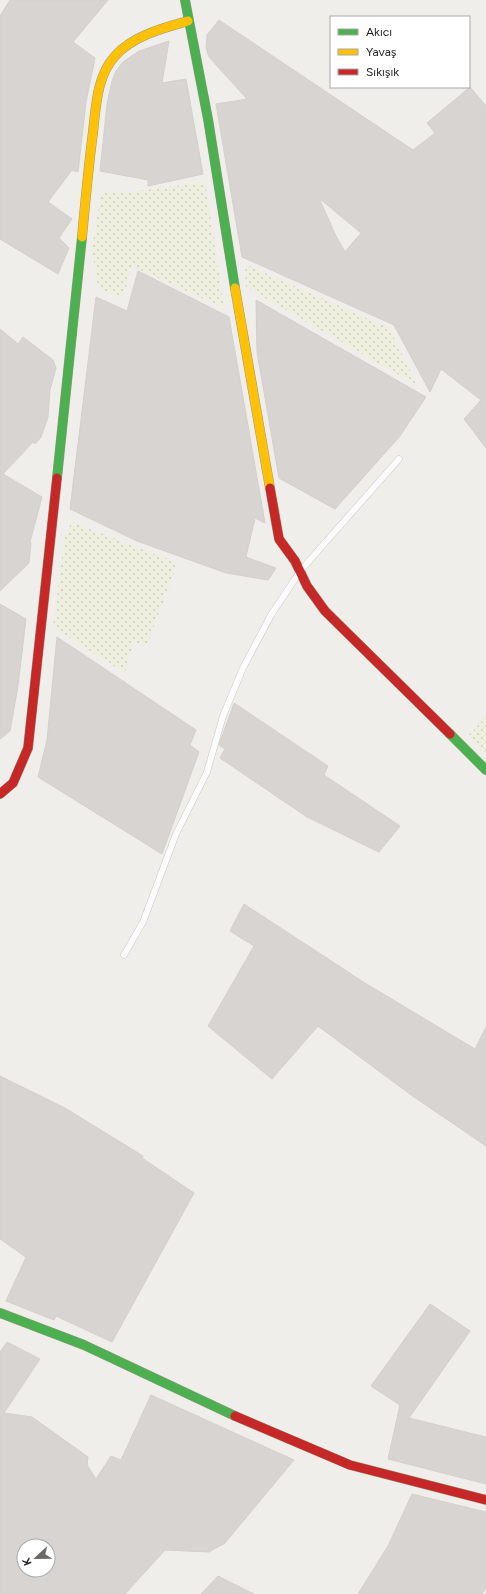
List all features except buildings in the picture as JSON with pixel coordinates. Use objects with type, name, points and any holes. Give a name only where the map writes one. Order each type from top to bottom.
[{"type":"street","points":[[185,0],[188,21],[202,82],[246,361],[279,539],[301,570],[307,586],[325,611],[486,770]]},
{"type":"street","points":[[0,794],[13,783],[28,748],[46,598],[90,158],[102,77],[113,59],[125,46],[152,32],[188,21]]},
{"type":"street","points":[[0,1313],[84,1345],[259,1427],[350,1465],[486,1500]]},
{"type":"lane","points":[[124,955],[143,922],[176,834],[207,772],[223,716],[243,668],[271,615],[301,570],[399,459]]},
{"type":"green space","points":[[205,182],[224,308],[131,266],[124,298],[98,288],[92,249],[101,193],[130,192]]},
{"type":"green space","points":[[245,264],[389,328],[418,386],[246,287]]},
{"type":"green space","points":[[72,522],[178,563],[147,644],[133,643],[125,673],[53,627],[65,535]]},
{"type":"green space","points":[[486,717],[486,755],[468,736]]},
{"type":"traffic: fast","points":[[185,0],[208,119],[235,288]]},
{"type":"traffic: fast","points":[[57,478],[82,237]]},
{"type":"traffic: fast","points":[[450,734],[486,770]]},
{"type":"traffic: fast","points":[[0,1313],[84,1345],[235,1416]]},
{"type":"traffic: slow","points":[[82,237],[96,107],[100,85],[108,65],[122,49],[139,38],[188,21]]},
{"type":"traffic: slow","points":[[235,288],[270,488]]},
{"type":"traffic: jam","points":[[0,794],[13,783],[28,748],[57,478]]},
{"type":"traffic: jam","points":[[270,488],[279,539],[295,561],[307,586],[325,611],[450,734]]},
{"type":"traffic: jam","points":[[235,1416],[350,1465],[486,1500]]}]
